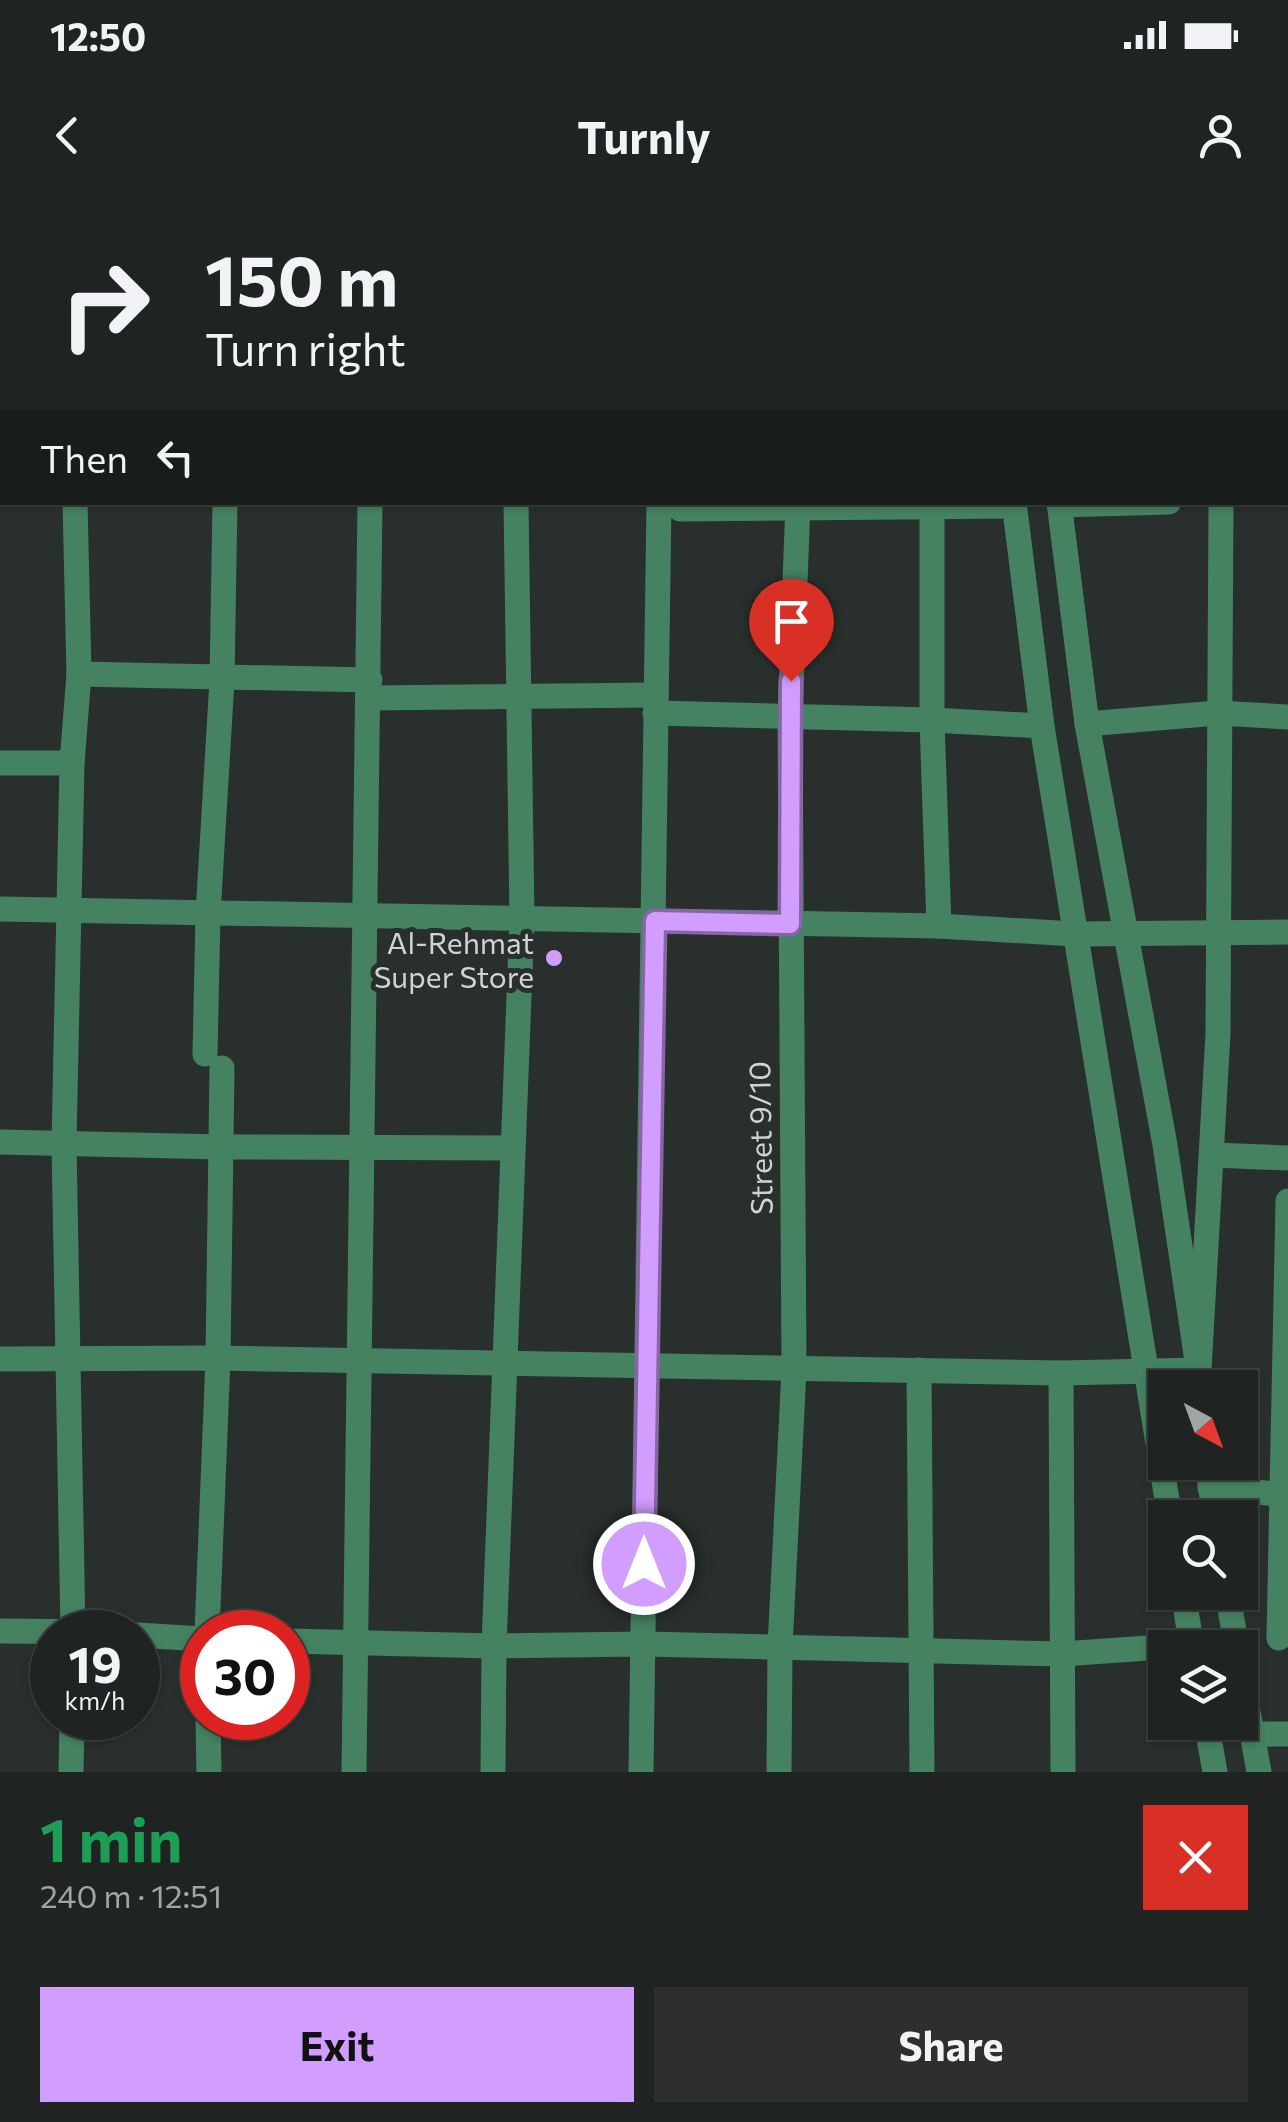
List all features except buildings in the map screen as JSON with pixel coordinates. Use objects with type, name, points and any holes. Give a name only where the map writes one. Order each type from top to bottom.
[{"type":"street","points":[[72,1610],[64,1144],[72,763],[79,674],[75,505]]},
{"type":"street","points":[[209,1610],[221,1147],[208,914],[222,676],[225,505]]},
{"type":"street","points":[[354,1772],[370,505]]},
{"type":"street","points":[[493,1772],[494,1646],[522,919],[516,505]]},
{"type":"street","points":[[641,1772],[659,505]]},
{"type":"street","points":[[676,505],[680,509],[774,505]]},
{"type":"street","name":"Street 9/10","points":[[780,1772],[780,1647],[794,1370],[790,716],[798,505]]},
{"type":"street","points":[[932,505],[932,720],[939,926]]},
{"type":"street","points":[[1014,505],[1042,726],[1167,1500]]},
{"type":"street","points":[[1072,505],[1086,724],[1165,1145],[1199,1370]]},
{"type":"street","points":[[1200,1370],[1220,931],[1221,505]]},
{"type":"street","points":[[79,674],[222,676],[790,716],[1042,726]]},
{"type":"street","points":[[1086,724],[1218,714],[1288,717]]},
{"type":"street","points":[[0,763],[72,763]]},
{"type":"street","points":[[0,909],[939,926],[1075,934],[1288,932]]},
{"type":"street","points":[[0,1142],[513,1148]]},
{"type":"street","points":[[1212,1156],[1288,1158]]},
{"type":"street","points":[[1279,1638],[1285,1495],[1288,1201]]},
{"type":"street","points":[[0,1359],[218,1358],[794,1370],[1146,1371]]},
{"type":"street","points":[[919,1370],[922,1772]]},
{"type":"street","points":[[1061,1373],[1063,1772]]},
{"type":"street","points":[[1228,1480],[1285,1495]]},
{"type":"street","points":[[0,1631],[30,1631]]},
{"type":"street","points":[[310,1641],[1062,1654],[1148,1649]]},
{"type":"street","points":[[1258,1734],[1288,1734]]},
{"type":"street","points":[[71,1772],[72,1740]]},
{"type":"street","points":[[208,1740],[208,1772]]},
{"type":"street","points":[[1209,1740],[1215,1772]]},
{"type":"street","points":[[1255,1740],[1259,1772]]},
{"type":"place","name":"Al-Rehmat Super Store","points":[[554,958]]},
{"type":"route","points":[[644,1564],[655,921],[790,924],[791,681]]}]
